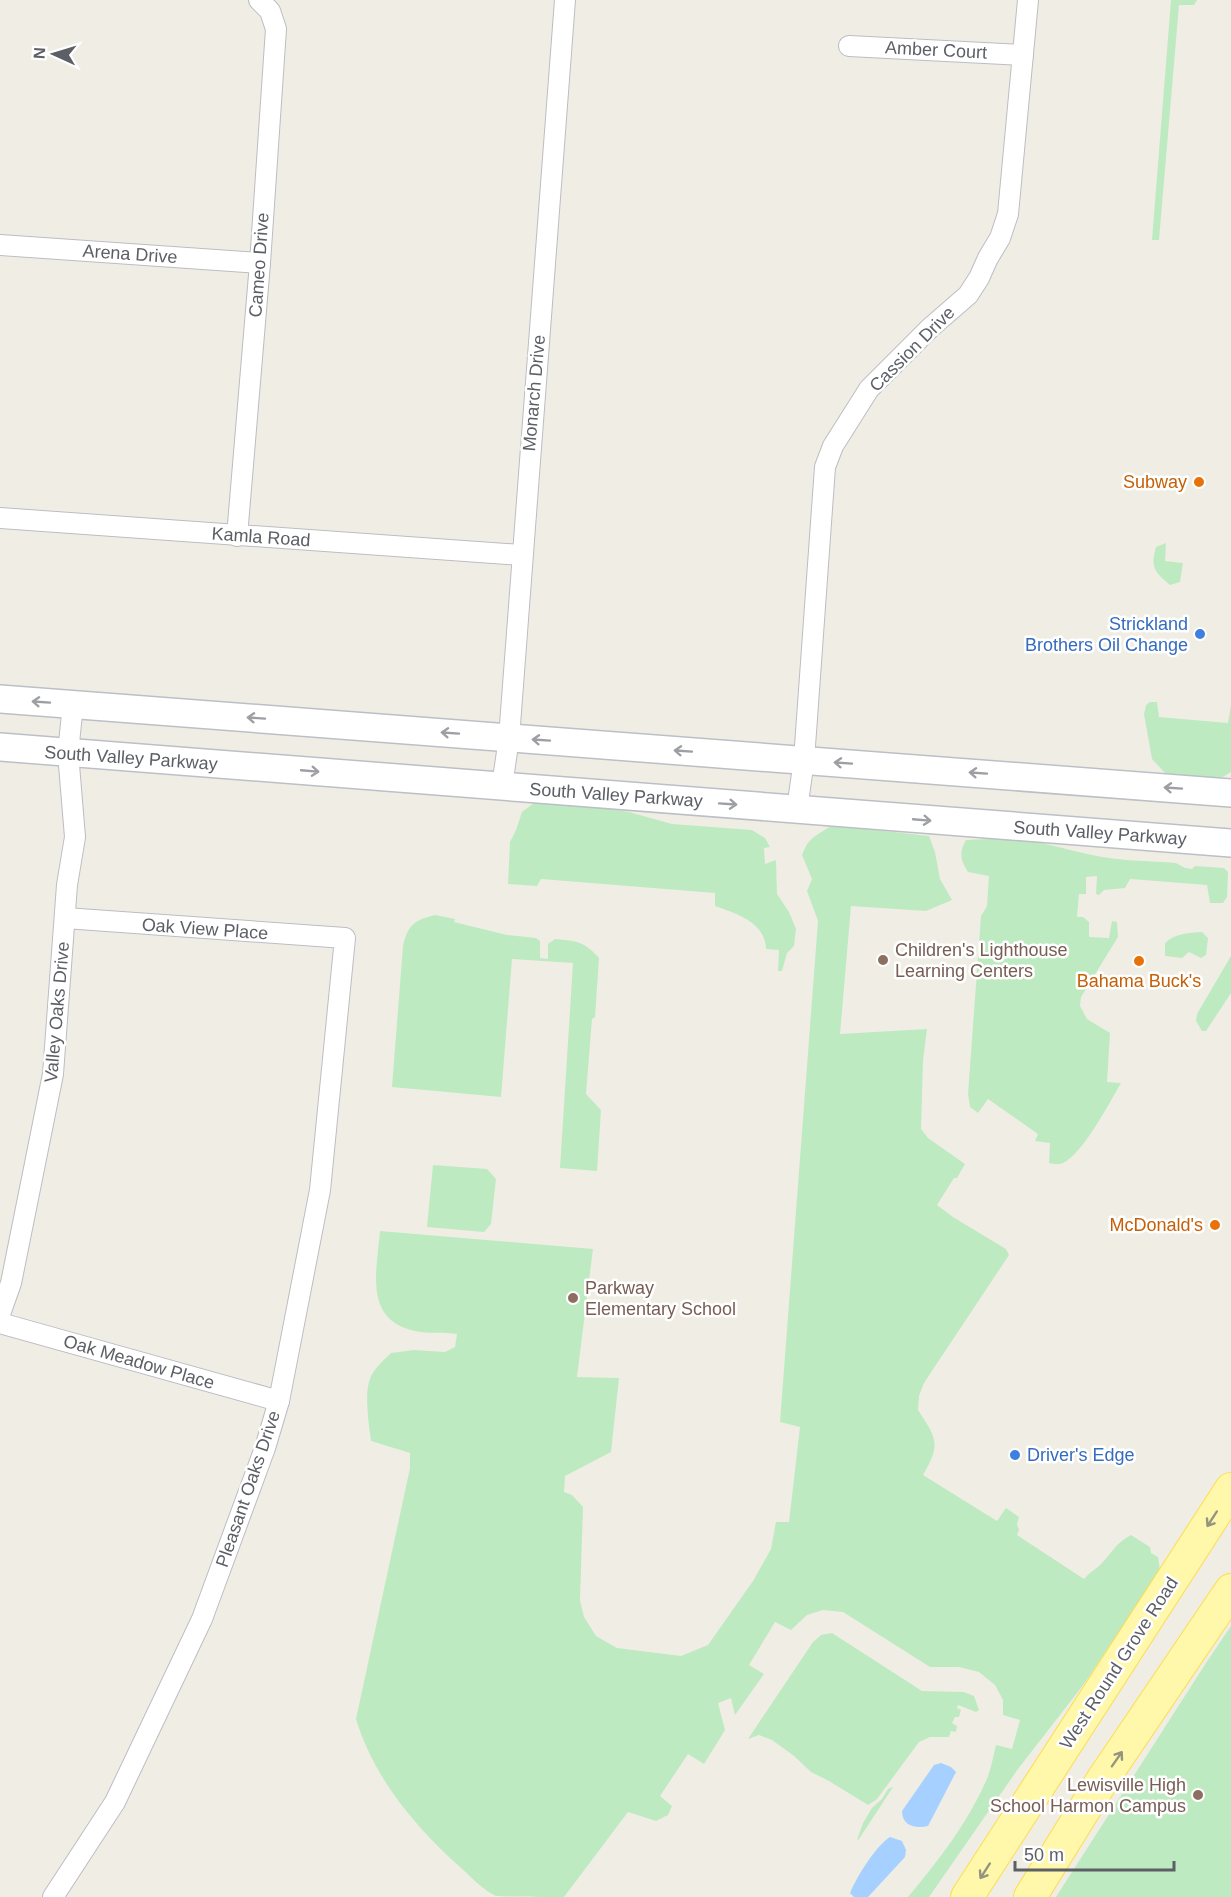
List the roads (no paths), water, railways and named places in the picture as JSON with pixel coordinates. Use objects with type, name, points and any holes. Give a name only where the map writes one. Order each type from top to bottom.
[{"type":"main road","points":[[0,699],[1231,793]]},
{"type":"main road","name":"South Valley Parkway","points":[[0,747],[1231,843]]},
{"type":"main road","name":"West Round Grove Road","points":[[967,1897],[1231,1489]]},
{"type":"main road","points":[[1030,1897],[1103,1779],[1231,1590]]},
{"type":"street","name":"Cameo Drive","points":[[237,536],[260,263],[276,29],[270,11],[259,0]]},
{"type":"street","name":"Monarch Drive","points":[[502,786],[509,738],[521,555],[565,0]]},
{"type":"street","name":"Cassion Drive","points":[[797,809],[804,760],[825,466],[833,446],[869,389],[930,328],[968,295],[1000,238],[1008,214],[1028,0]]},
{"type":"street","name":"Amber Court","points":[[849,46],[1023,55]]},
{"type":"street","name":"Arena Drive","points":[[0,245],[260,263]]},
{"type":"street","name":"Kamla Road","points":[[0,518],[521,555]]},
{"type":"street","name":"Valley Oaks Drive","points":[[0,1314],[11,1283],[53,1074],[67,885],[75,837],[68,753],[73,704]]},
{"type":"street","name":"Oak View Place","points":[[65,918],[345,938]]},
{"type":"street","name":"Pleasant Oaks Drive","points":[[53,1897],[115,1802],[202,1619],[265,1448],[279,1401],[320,1190],[345,938]]},
{"type":"street","name":"Oak Meadow Place","points":[[0,1323],[279,1401]]},
{"type":"water","points":[[941,1763],[956,1772],[928,1826],[910,1825],[904,1820],[902,1811],[934,1765]]},
{"type":"water","points":[[890,1837],[902,1841],[906,1850],[905,1857],[868,1897],[854,1897],[850,1893],[862,1870],[878,1848]]},
{"type":"place","name":"Subway","points":[[1199,482]]},
{"type":"place","name":"Strickland Brothers Oil Change","points":[[1200,634]]},
{"type":"place","name":"Children's Lighthouse Learning Centers","points":[[883,960]]},
{"type":"place","name":"Bahama Buck's","points":[[1139,961]]},
{"type":"place","name":"McDonald's","points":[[1215,1225]]},
{"type":"place","name":"Parkway Elementary School","points":[[573,1298]]},
{"type":"place","name":"Driver's Edge","points":[[1015,1455]]},
{"type":"place","name":"Lewisville High School Harmon Campus","points":[[1198,1795]]}]
